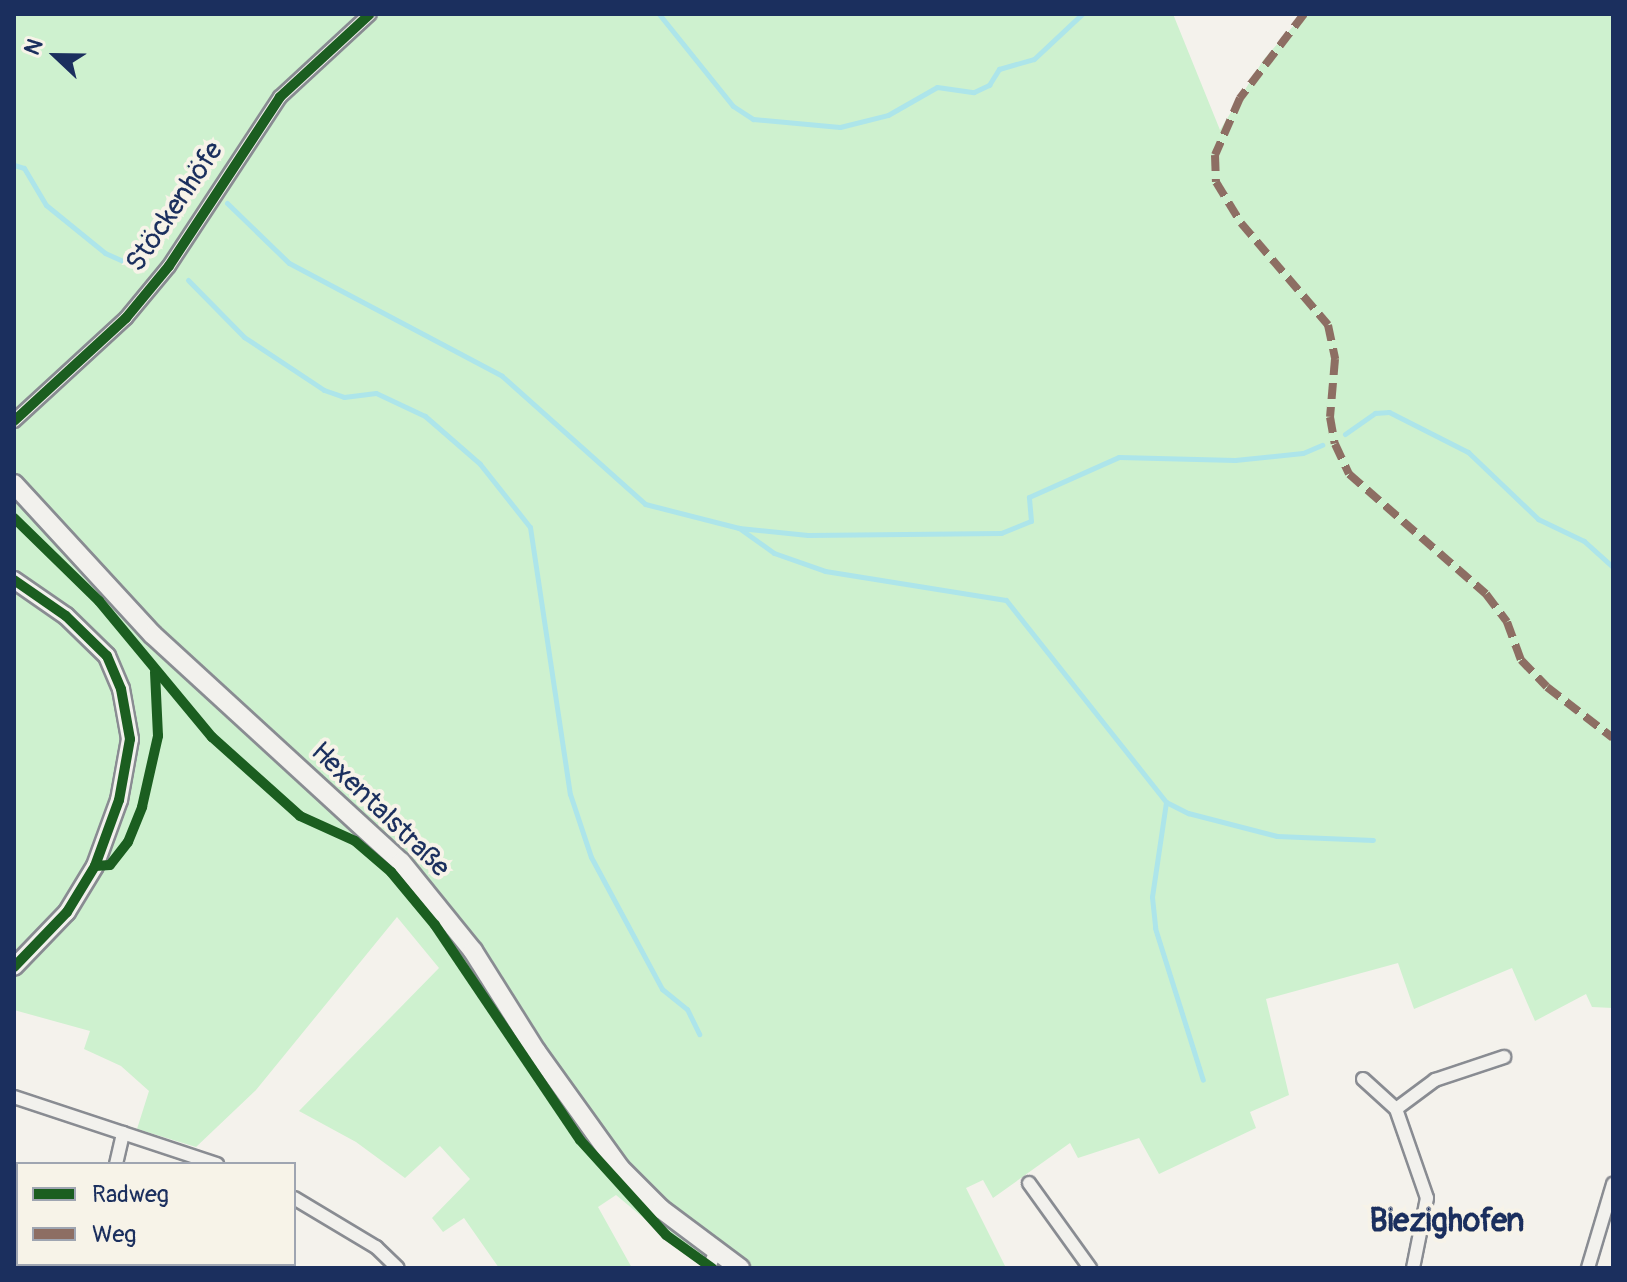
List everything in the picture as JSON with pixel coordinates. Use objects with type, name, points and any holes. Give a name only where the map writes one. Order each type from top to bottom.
[{"type":"main road","name":"Hexentalstraße","points":[[14,484],[153,635],[401,862],[473,951],[544,1064],[620,1168],[712,1260],[740,1268]]},
{"type":"street","name":"Stöckenhöfe","points":[[14,421],[126,318],[169,266],[280,97],[370,14]]},
{"type":"street","points":[[14,580],[66,616],[107,656],[121,689],[130,739],[119,800],[95,866],[67,912],[14,967]]},
{"type":"street","points":[[1396,1109],[1435,1080],[1504,1057]]},
{"type":"street","points":[[1363,1079],[1396,1109],[1427,1198],[1413,1268]]},
{"type":"street","points":[[14,1097],[211,1162]]},
{"type":"street","points":[[116,1162],[123,1133]]},
{"type":"street","points":[[1029,1183],[1090,1268]]},
{"type":"street","points":[[1588,1268],[1613,1184]]},
{"type":"street","points":[[296,1199],[376,1247],[398,1268]]},
{"type":"green space","points":[[14,14],[1173,14],[1220,130],[1264,59],[1304,14],[1613,14],[1613,1008],[1592,1007],[1586,994],[1535,1021],[1512,968],[1414,1009],[1398,963],[1266,999],[1289,1095],[1250,1112],[1256,1128],[1159,1174],[1139,1138],[1078,1158],[1070,1143],[993,1198],[983,1180],[966,1188],[1006,1268],[704,1268],[616,1195],[598,1207],[632,1268],[499,1268],[464,1218],[443,1232],[432,1218],[470,1179],[440,1146],[405,1178],[356,1142],[299,1111],[439,968],[397,917],[256,1090],[196,1147],[137,1129],[149,1091],[121,1066],[84,1049],[90,1031],[14,1010]]},
{"type":"waterway","points":[[659,14],[733,106],[753,119],[840,127],[888,115],[937,87],[974,92],[989,85],[999,69],[1034,59],[1082,14]]},
{"type":"waterway","points":[[14,165],[24,168],[46,205],[105,253],[132,265]]},
{"type":"waterway","points":[[227,203],[289,263],[502,376],[645,504],[739,528],[774,553],[825,571],[1006,600],[1166,802],[1188,813],[1277,836],[1373,840]]},
{"type":"waterway","points":[[188,280],[244,337],[324,390],[344,397],[376,393],[425,416],[480,464],[530,527],[570,794],[591,857],[662,989],[687,1009],[699,1034]]},
{"type":"waterway","points":[[1345,434],[1375,413],[1389,412],[1468,452],[1538,519],[1584,541],[1613,567]]},
{"type":"waterway","points":[[739,528],[808,535],[1001,533],[1031,521],[1029,497],[1119,457],[1235,460],[1303,453],[1322,445]]},
{"type":"waterway","points":[[1166,802],[1152,897],[1155,928],[1203,1080]]},
{"type":"marked path","points":[[1304,14],[1240,98],[1215,155],[1216,182],[1241,223],[1328,325],[1335,359],[1330,417],[1335,444],[1349,474],[1486,594],[1507,622],[1521,660],[1547,687],[1613,738]]},
{"type":"cycle path","points":[[14,421],[126,318],[169,266],[280,97],[370,14]]},
{"type":"cycle path","points":[[14,518],[99,601],[212,737],[300,816],[355,841],[391,872],[435,925],[580,1140],[666,1235],[712,1268]]},
{"type":"cycle path","points":[[14,580],[66,616],[107,656],[121,689],[130,739],[119,800],[95,866],[67,912],[14,967]]},
{"type":"cycle path","points":[[95,866],[110,865],[128,842],[142,807],[158,736],[155,672]]},
{"type":"district","name":"Biezighofen","points":[[1447,1221]]}]
